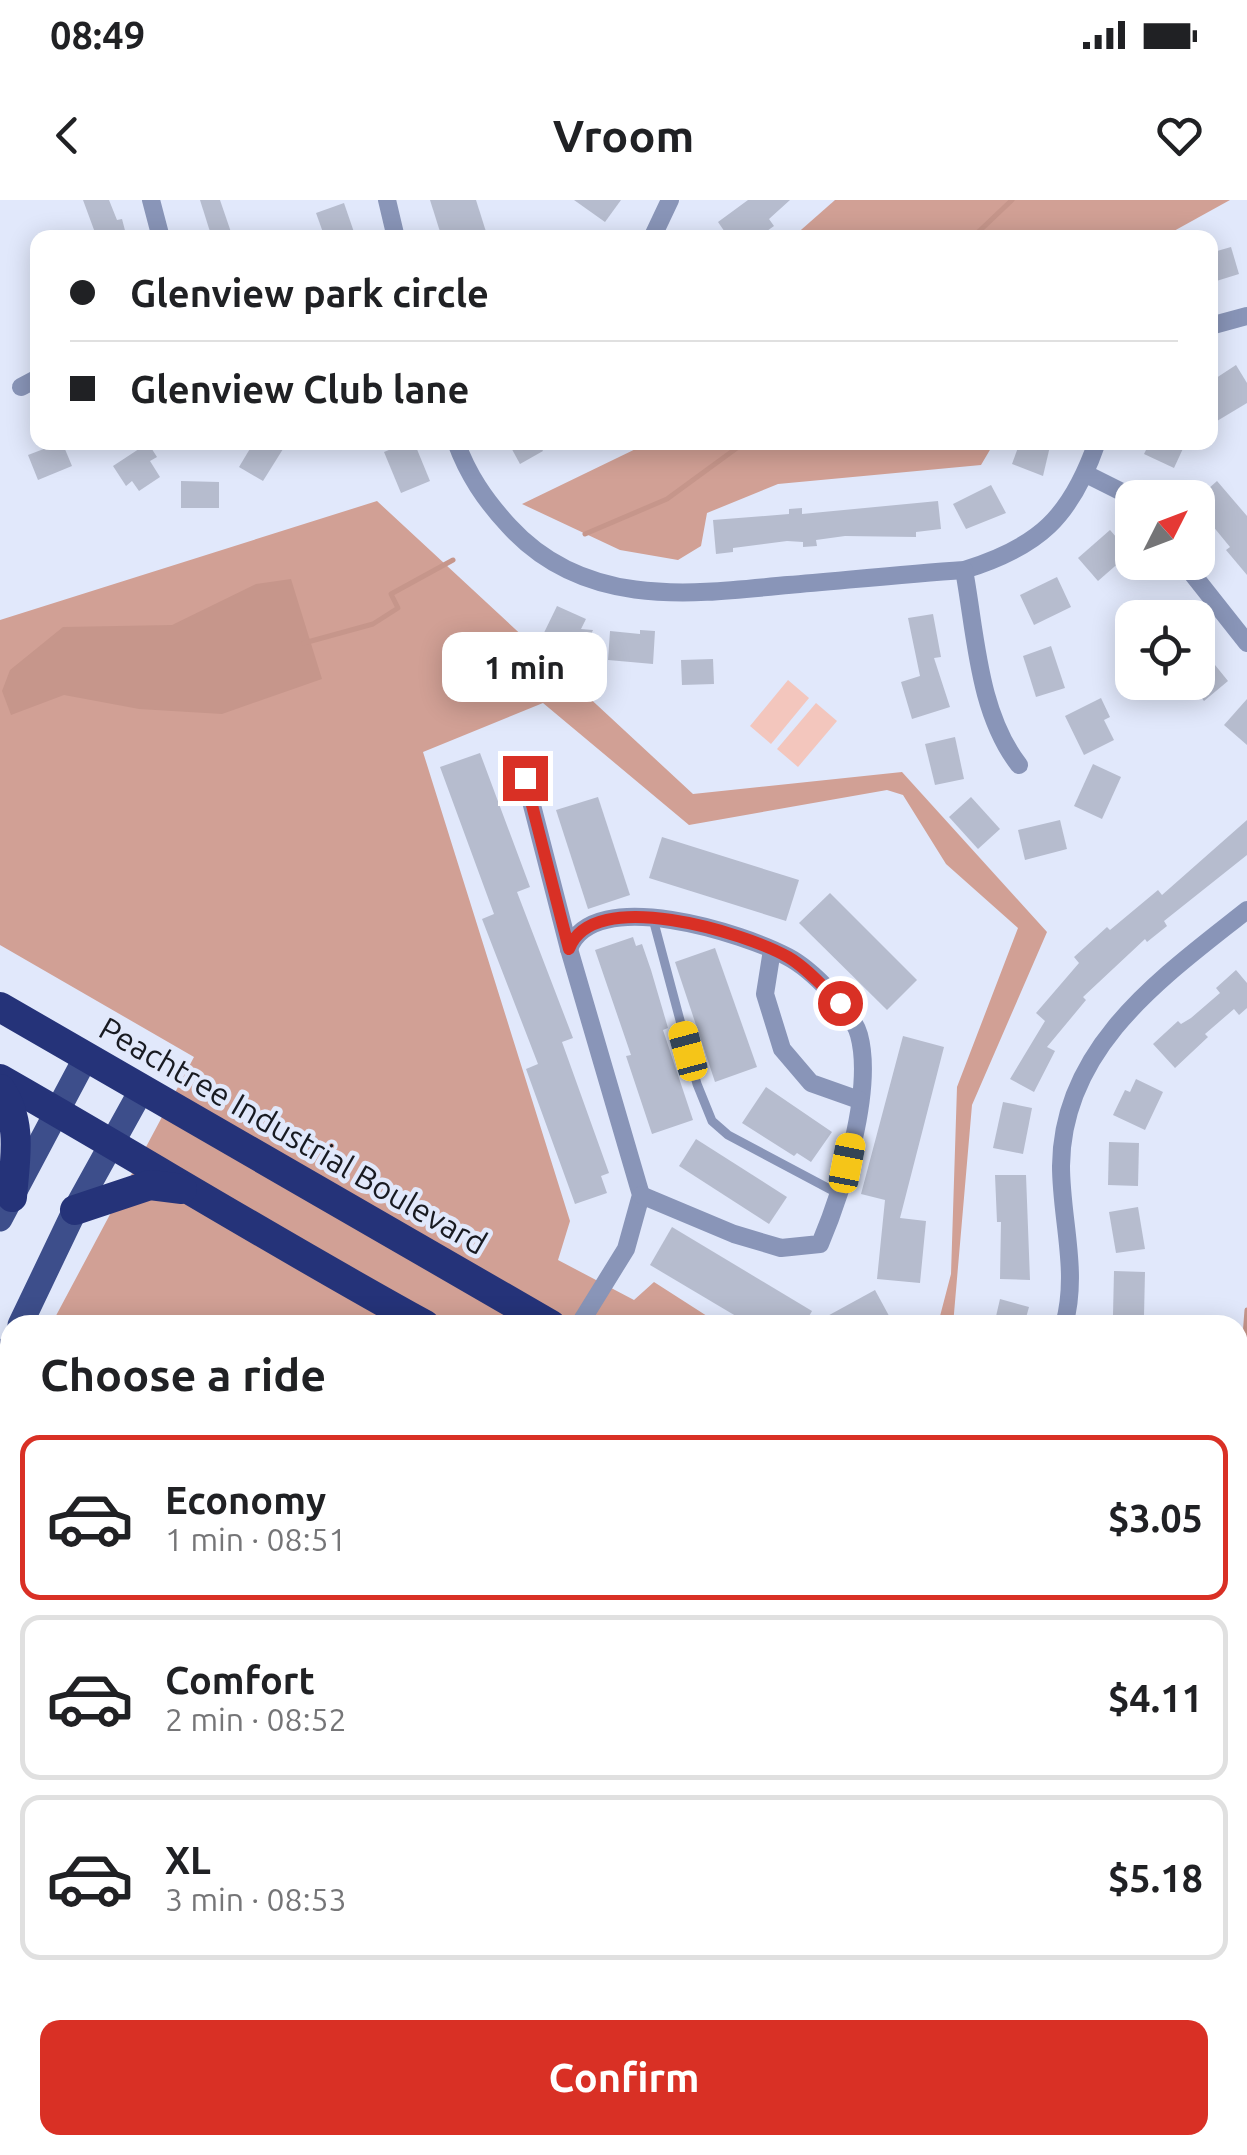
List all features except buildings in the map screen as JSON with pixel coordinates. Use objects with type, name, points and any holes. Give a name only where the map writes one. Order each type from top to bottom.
[{"type":"highway","name":"Peachtree Industrial Boulevard","points":[[0,1007],[534,1315]]},
{"type":"highway","points":[[0,1079],[407,1315]]},
{"type":"highway","points":[[0,1089],[10,1104],[18,1132],[6,1208]]},
{"type":"highway","points":[[75,1210],[150,1185],[190,1190]]},
{"type":"main road","points":[[6,1208],[86,1057]]},
{"type":"main road","points":[[25,1315],[75,1210],[142,1089]]},
{"type":"street","points":[[151,200],[160,230]]},
{"type":"street","points":[[387,200],[394,230]]},
{"type":"street","points":[[656,230],[670,200]]},
{"type":"street","points":[[1218,324],[1247,316]]},
{"type":"street","points":[[459,450],[470,478],[517,534],[572,574],[607,587],[700,594],[964,570],[1017,552],[1035,540],[1064,510],[1086,474],[1094,450]]},
{"type":"street","points":[[1086,474],[1115,488]]},
{"type":"street","points":[[964,570],[998,737],[1019,765]]},
{"type":"street","points":[[1197,580],[1247,643]]},
{"type":"street","points":[[525,778],[569,949],[641,1195],[626,1249],[585,1315]]},
{"type":"street","points":[[1065,1315],[1071,1271],[1061,1164],[1081,1081],[1126,1010],[1247,910]]},
{"type":"street","points":[[569,949],[583,929],[603,920],[675,919],[731,932],[791,958],[840,1003],[858,1031],[866,1068],[841,1195],[820,1244],[782,1248],[734,1234],[641,1195]]},
{"type":"street","points":[[772,950],[765,994],[782,1049],[810,1083],[859,1100]]},
{"type":"lane","points":[[652,920],[697,1084],[712,1121],[728,1136],[841,1195]]},
{"type":"shaded area","points":[[835,200],[1230,200],[1176,230],[801,230]]},
{"type":"shaded area","points":[[634,450],[990,450],[981,465],[778,484],[707,513],[701,546],[678,560],[620,550],[522,504]]},
{"type":"shaded area","points":[[377,501],[693,794],[902,772],[1047,932],[972,1105],[954,1315],[940,1315],[951,1274],[957,1087],[1018,928],[946,864],[903,795],[887,790],[689,825],[543,703],[423,752],[570,1221],[558,1260],[634,1300],[654,1282],[705,1315],[56,1315],[194,1057],[0,945],[0,620]]},
{"type":"shaded area","points":[[291,579],[322,679],[222,714],[139,709],[64,695],[11,715],[2,691],[10,670],[63,627],[172,625],[256,584]]},
{"type":"shaded area","points":[[788,680],[809,698],[771,744],[750,726]]},
{"type":"shaded area","points":[[816,703],[837,721],[798,767],[777,749]]},
{"type":"waterway","points":[[980,230],[1012,200]]},
{"type":"waterway","points":[[585,534],[667,499],[734,450]]},
{"type":"waterway","points":[[304,643],[373,624],[398,608],[391,594],[453,560]]},
{"type":"waterway","points":[[1247,1310],[1247,1315]]},
{"type":"route","points":[[525,778],[569,949],[583,929],[603,920],[675,919],[731,932],[791,958],[840,1003]]}]
